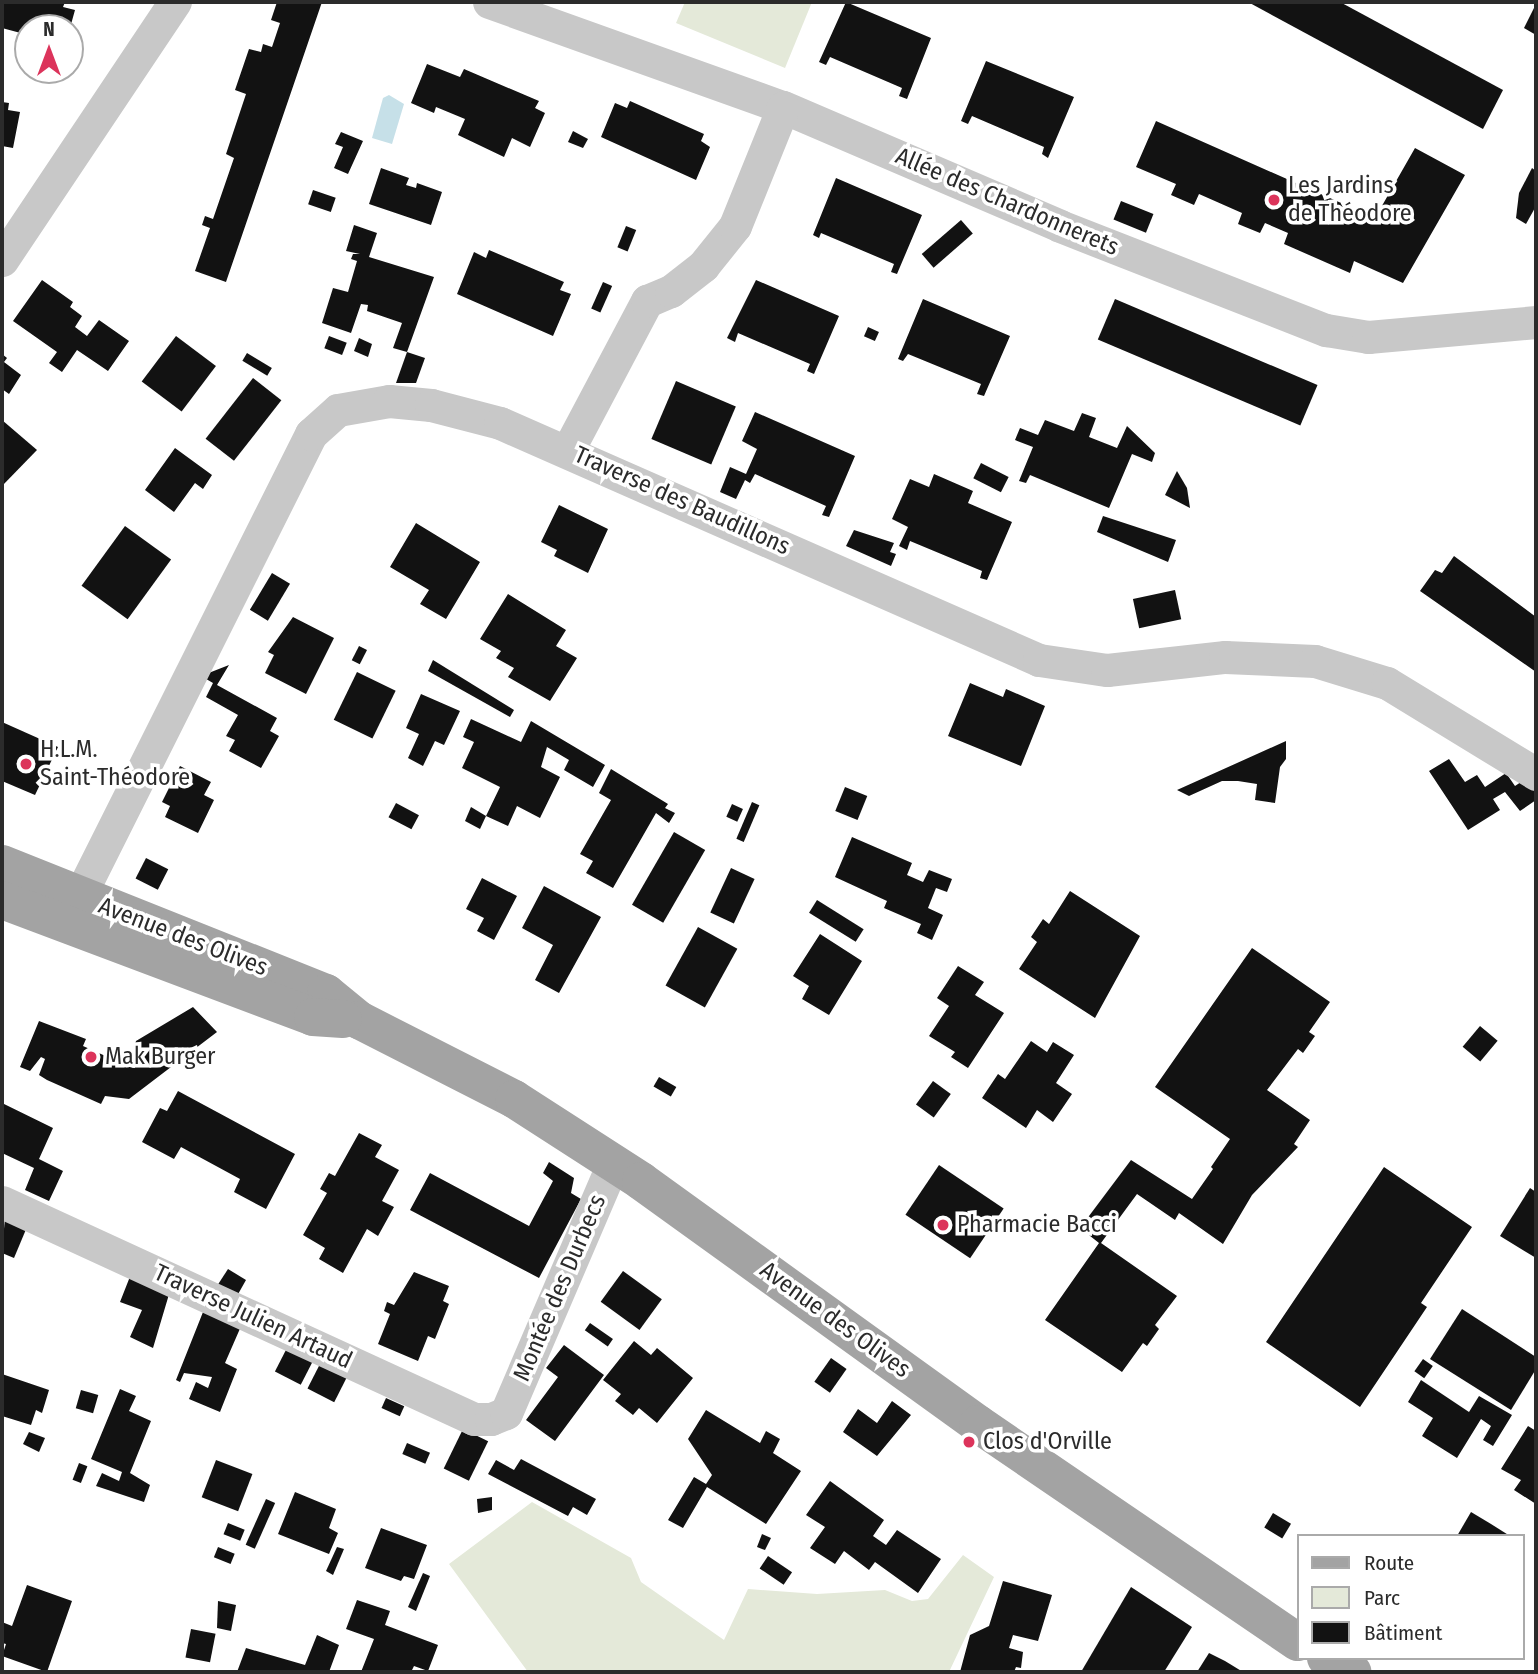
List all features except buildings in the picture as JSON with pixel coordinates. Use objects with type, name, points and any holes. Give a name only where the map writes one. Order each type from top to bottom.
[{"type":"main road","name":"Avenue des Olives","points":[[2,864],[79,897],[326,993],[359,1020],[514,1099],[613,1163],[999,1438],[1296,1641]]},
{"type":"main road","name":"Avenue des Olives","points":[[2,900],[313,1017],[359,1020]]},
{"type":"main road","points":[[1330,1660],[1352,1672]]},
{"type":"street","points":[[2,261],[175,2]]},
{"type":"street","name":"Allée des Chardonnerets","points":[[489,2],[783,107],[1060,226],[1326,330],[1368,337],[1536,322]]},
{"type":"street","points":[[568,450],[647,301],[671,291],[703,266],[735,226],[783,107]]},
{"type":"street","name":"Traverse des Baudillons","points":[[79,897],[311,434],[338,410],[390,401],[431,405],[500,423],[568,450],[1039,660],[1107,670],[1225,657],[1315,662],[1387,683],[1536,774]]},
{"type":"street","name":"Montée des Durbecs","points":[[506,1413],[613,1163]]},
{"type":"street","name":"Traverse Julien Artaud","points":[[2,1202],[474,1419],[506,1413]]},
{"type":"green space","points":[[685,2],[812,2],[785,68],[676,23]]},
{"type":"green space","points":[[532,1502],[631,1558],[641,1582],[724,1640],[748,1589],[817,1594],[885,1590],[912,1601],[928,1599],[963,1555],[994,1577],[949,1672],[528,1672],[449,1564]]},
{"type":"water","points":[[389,95],[404,104],[392,144],[372,138],[383,98]]},
{"type":"place","name":"Les Jardins de Théodore","points":[[1274,200]]},
{"type":"place","name":"H.L.M. Saint-Théodore","points":[[26,764]]},
{"type":"place","name":"Mak Burger","points":[[91,1057]]},
{"type":"place","name":"Pharmacie Bacci","points":[[943,1225]]},
{"type":"place","name":"Clos d'Orville","points":[[969,1442]]}]
